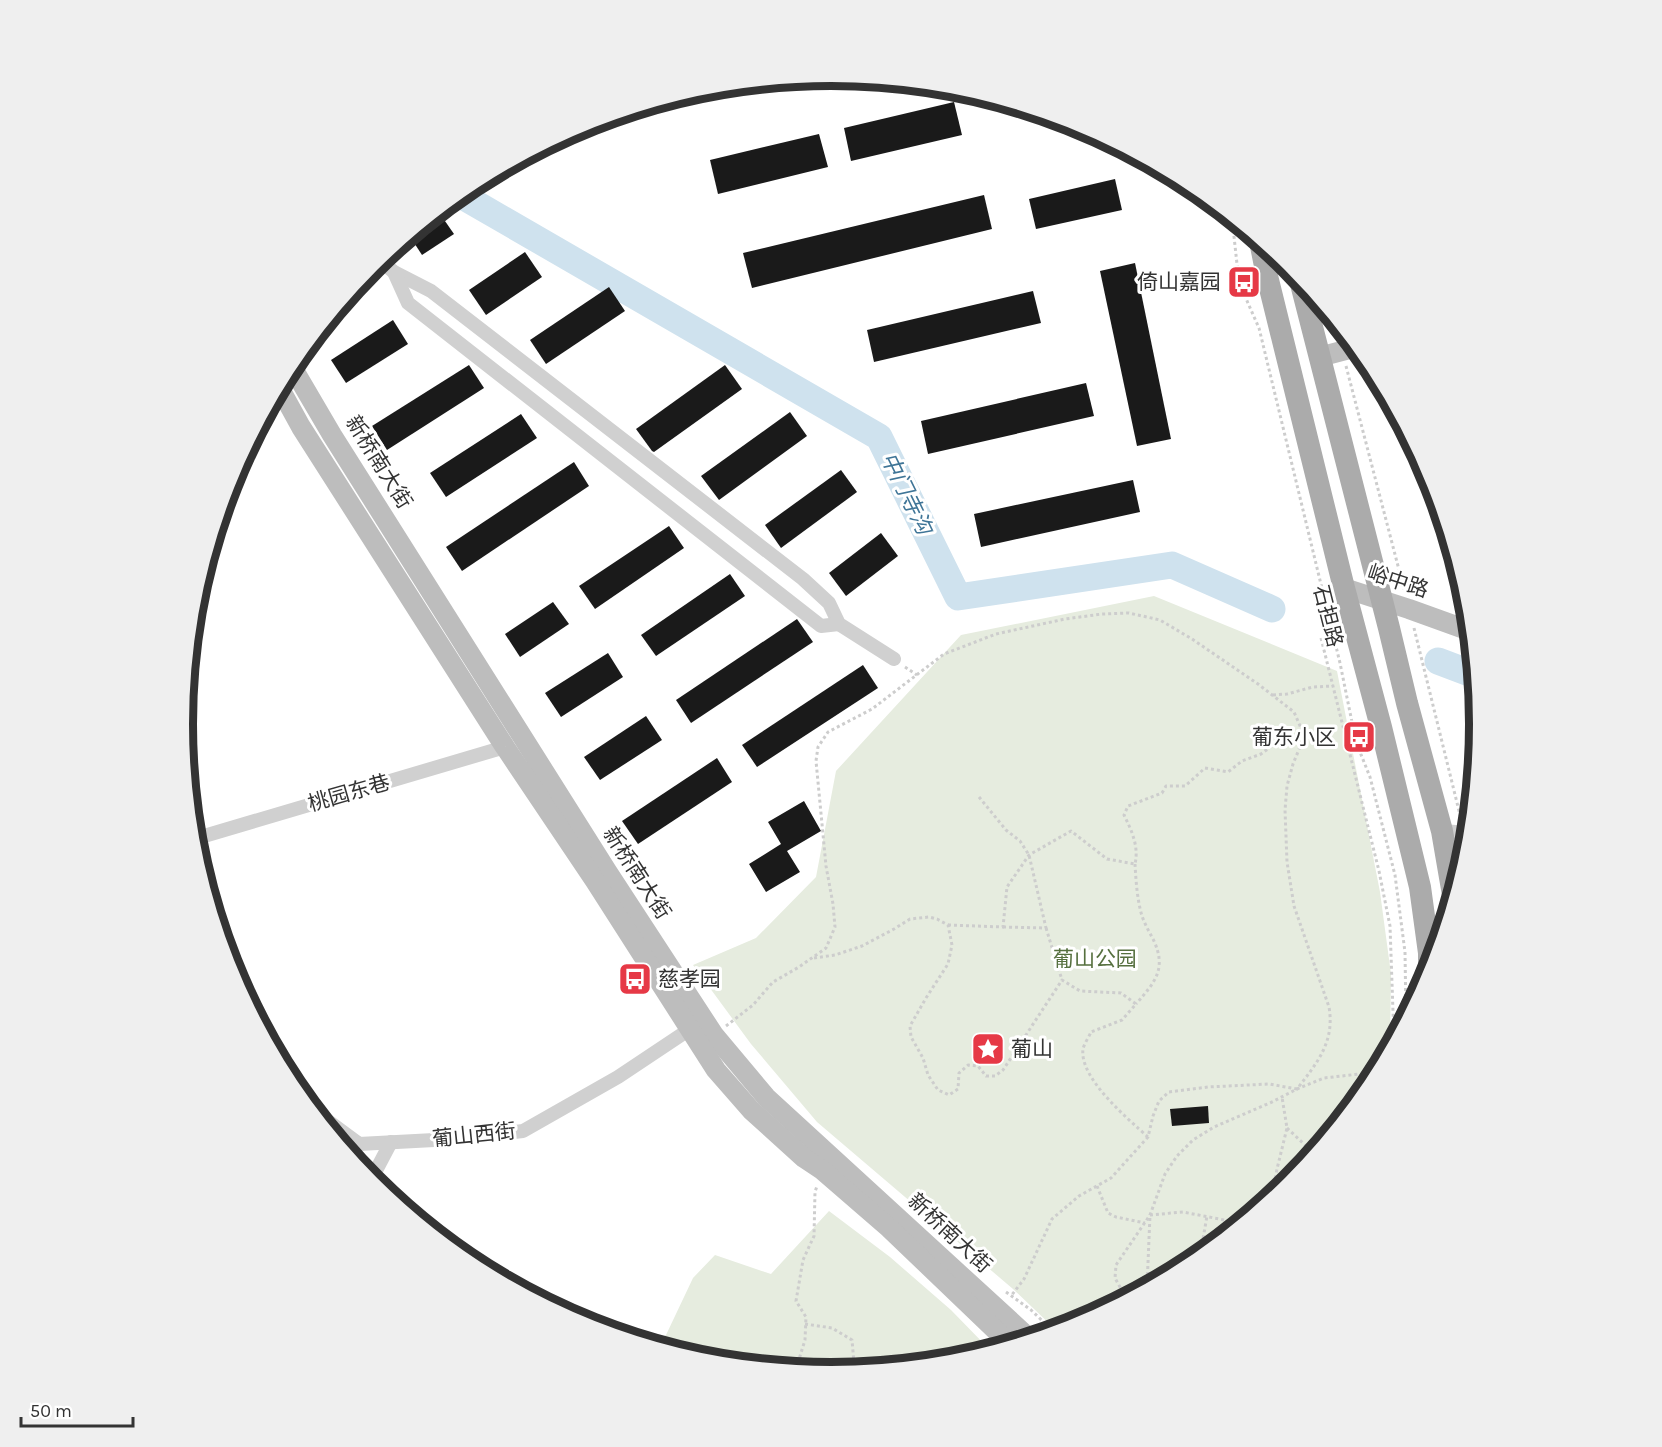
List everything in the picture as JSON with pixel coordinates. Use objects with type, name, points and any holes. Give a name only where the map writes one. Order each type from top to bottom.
[{"type":"main road","name":"石担路","points":[[1263,254],[1420,886],[1427,949]]},
{"type":"main road","points":[[1304,295],[1407,703],[1458,832],[1457,850]]},
{"type":"main road","points":[[1319,357],[1347,349]]},
{"type":"main road","name":"新桥南大街","points":[[297,375],[332,435],[607,871],[714,1035],[766,1097],[1023,1332]]},
{"type":"main road","name":"新桥南大街","points":[[284,395],[505,747],[595,881],[716,1070],[751,1110],[804,1158],[822,1170],[889,1228],[1003,1338]]},
{"type":"main road","name":"峪中路","points":[[1344,588],[1462,628]]},
{"type":"street","points":[[386,266],[431,291],[803,579],[829,603],[839,624],[894,659]]},
{"type":"street","points":[[394,272],[408,303],[821,626],[839,624]]},
{"type":"street","name":"桃园东巷","points":[[203,835],[505,747]]},
{"type":"street","name":"葡山西街","points":[[359,1144],[453,1139],[523,1131],[618,1077],[690,1029]]},
{"type":"street","points":[[339,1129],[359,1144],[353,1147]]},
{"type":"street","points":[[376,1171],[391,1142]]},
{"type":"path","name":"石担路","points":[[1233,229],[1237,264],[1244,294],[1258,328],[1340,663],[1356,742],[1370,777],[1395,875],[1405,952],[1406,1000]]},
{"type":"path","points":[[1350,353],[1458,832]]},
{"type":"path","points":[[730,1033],[726,1026],[753,1005],[773,982],[826,948],[834,927],[817,772],[818,747],[828,732],[872,709],[944,654],[996,634],[1065,619],[1129,613],[1160,620],[1192,639],[1294,712],[1300,728],[1302,742],[1287,786],[1285,810],[1287,862],[1294,906],[1329,1008],[1331,1020],[1329,1037],[1319,1060],[1297,1089]]},
{"type":"path","points":[[1321,638],[1379,871],[1390,926],[1393,1025]]},
{"type":"path","points":[[1272,695],[1287,694],[1313,687],[1333,686]]},
{"type":"path","points":[[1148,1137],[1115,1106],[1092,1078],[1086,1068],[1083,1049],[1091,1032],[1122,1020],[1149,989],[1159,971],[1160,959],[1156,945],[1142,916],[1135,864],[1137,853],[1124,815],[1128,806],[1162,793],[1166,786],[1185,786],[1205,768],[1228,772],[1242,761],[1261,754],[1289,735],[1300,745]]},
{"type":"path","points":[[980,797],[1006,830],[1020,841],[1029,855],[1046,928],[1062,980],[1080,991],[1121,993],[1136,1004]]},
{"type":"path","points":[[1003,927],[1007,887],[1029,855],[1071,831],[1107,859],[1135,864]]},
{"type":"path","points":[[812,958],[836,955],[862,946],[910,919],[928,916],[948,925],[1046,928]]},
{"type":"path","points":[[948,925],[952,945],[948,964],[910,1026],[911,1037],[923,1058],[928,1076],[938,1090],[949,1095],[958,1089],[959,1073],[968,1065],[978,1066],[986,1076],[995,1076],[1003,1070],[1062,980]]},
{"type":"path","points":[[1122,1291],[1115,1278],[1116,1265],[1150,1215],[1165,1174],[1177,1156],[1194,1140],[1214,1127],[1324,1078],[1363,1074]]},
{"type":"path","points":[[1011,1296],[1024,1279],[1052,1219],[1079,1196],[1111,1178],[1148,1137],[1153,1116],[1160,1101],[1169,1092],[1208,1087],[1269,1084],[1297,1089]]},
{"type":"path","points":[[1275,1182],[1287,1128],[1282,1096]]},
{"type":"path","points":[[1287,1128],[1307,1149]]},
{"type":"path","points":[[799,1360],[805,1340],[806,1317],[796,1301],[803,1260],[814,1236],[815,1192],[822,1170]]},
{"type":"path","points":[[1097,1186],[1108,1213],[1145,1223]]},
{"type":"path","points":[[1150,1215],[1183,1212],[1230,1221]]},
{"type":"path","points":[[1147,1277],[1150,1215]]},
{"type":"path","points":[[1203,1242],[1207,1216]]},
{"type":"path","points":[[1003,1289],[1045,1324]]},
{"type":"path","points":[[806,1324],[832,1328],[852,1340],[854,1361]]},
{"type":"green space","name":"葡山公园","points":[[1154,596],[1337,671],[1380,892],[1391,974],[1390,1031],[1384,1043],[1337,1112],[1282,1175],[1219,1230],[1185,1254],[1113,1296],[1049,1323],[1013,1289],[817,1122],[751,1044],[693,965],[756,938],[816,877],[836,771],[961,635]]},
{"type":"green space","points":[[829,1211],[890,1257],[951,1310],[983,1343],[914,1356],[831,1362],[748,1356],[660,1338],[666,1335],[693,1278],[715,1255],[771,1274]]},
{"type":"building","points":[[954,102],[962,135],[851,161],[844,128]]},
{"type":"building","points":[[819,134],[828,167],[718,194],[710,160]]},
{"type":"building","points":[[1115,179],[1122,210],[1036,229],[1029,199]]},
{"type":"building","points":[[984,195],[992,229],[752,288],[743,253]]},
{"type":"building","points":[[442,217],[454,234],[422,255],[413,241]]},
{"type":"building","points":[[525,252],[542,277],[486,315],[469,290]]},
{"type":"building","points":[[1135,263],[1171,439],[1137,446],[1100,271]]},
{"type":"building","points":[[609,287],[625,311],[546,364],[530,340]]},
{"type":"building","points":[[1033,291],[1041,323],[874,362],[867,330]]},
{"type":"building","points":[[393,320],[408,344],[346,383],[331,360]]},
{"type":"building","points":[[469,365],[484,388],[387,450],[372,426]]},
{"type":"building","points":[[725,365],[742,389],[654,452],[652,451],[636,429]]},
{"type":"building","points":[[1086,383],[1094,416],[928,454],[921,421]]},
{"type":"building","points":[[790,412],[807,436],[719,500],[701,476]]},
{"type":"building","points":[[521,414],[537,438],[446,497],[430,473]]},
{"type":"building","points":[[574,462],[589,486],[462,571],[446,547]]},
{"type":"building","points":[[841,470],[857,492],[781,548],[765,525]]},
{"type":"building","points":[[1133,480],[1140,512],[981,547],[974,514]]},
{"type":"building","points":[[669,526],[684,548],[595,609],[579,586]]},
{"type":"building","points":[[881,533],[898,556],[846,596],[829,573]]},
{"type":"building","points":[[730,574],[745,596],[656,656],[641,635]]},
{"type":"building","points":[[553,602],[569,624],[520,657],[505,634]]},
{"type":"building","points":[[797,619],[813,642],[691,723],[676,700]]},
{"type":"building","points":[[608,653],[623,677],[561,717],[545,693]]},
{"type":"building","points":[[863,665],[878,688],[757,767],[742,745]]},
{"type":"building","points":[[646,716],[662,740],[600,780],[584,757]]},
{"type":"building","points":[[717,758],[732,782],[638,844],[622,821]]},
{"type":"building","points":[[804,801],[821,831],[787,851],[800,872],[766,892],[749,864],[781,844],[768,822]]},
{"type":"building","points":[[1208,1106],[1209,1123],[1172,1126],[1170,1109]]},
{"type":"waterway","name":"中门寺沟","points":[[468,199],[879,437],[958,597],[1172,565],[1272,609]]},
{"type":"waterway","name":"中门寺沟","points":[[1438,661],[1467,672]]},
{"type":"place","name":"倚山嘉园","points":[[1244,282]]},
{"type":"place","name":"葡东小区","points":[[1359,737]]},
{"type":"place","name":"慈孝园","points":[[635,979]]},
{"type":"place","name":"葡山","points":[[988,1049]]}]
